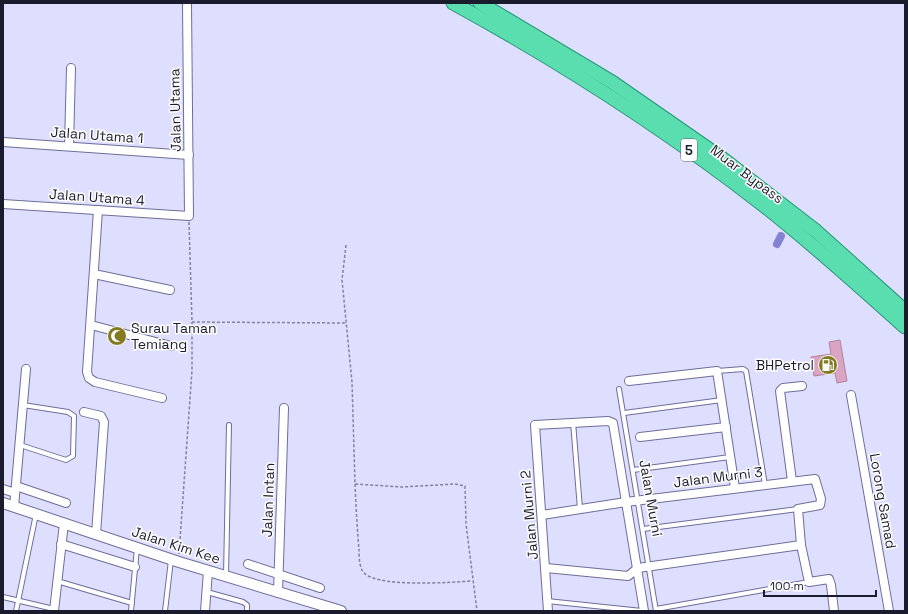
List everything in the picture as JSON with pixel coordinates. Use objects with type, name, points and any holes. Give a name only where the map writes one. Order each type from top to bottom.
[{"type":"highway","name":"Muar Bypass","points":[[453,3],[575,74],[708,163],[816,249],[905,327]]},
{"type":"highway","name":"Muar Bypass","points":[[480,3],[612,82],[723,158],[816,231],[905,311]]},
{"type":"street","name":"Jalan Utama","points":[[187,3],[189,216]]},
{"type":"street","points":[[69,146],[71,68]]},
{"type":"street","name":"Jalan Utama 1","points":[[3,142],[188,155]]},
{"type":"street","name":"Jalan Utama 4","points":[[3,204],[189,216]]},
{"type":"street","points":[[98,210],[88,372],[89,378],[95,382],[162,398]]},
{"type":"street","points":[[94,274],[170,290]]},
{"type":"street","points":[[91,325],[171,346]]},
{"type":"street","points":[[14,507],[26,369]]},
{"type":"street","points":[[629,380],[717,371],[735,488]]},
{"type":"street","points":[[792,481],[780,390],[783,388],[802,386]]},
{"type":"street","name":"Lorong Samad","points":[[851,395],[890,611]]},
{"type":"street","name":"Jalan Intan","points":[[278,593],[284,408]]},
{"type":"street","points":[[84,412],[101,416],[104,422],[96,534]]},
{"type":"street","name":"Jalan Murni 2","points":[[613,423],[608,421],[536,423],[534,426],[546,568],[628,576],[638,568],[801,545]]},
{"type":"street","name":"Jalan Murni","points":[[613,423],[638,568],[643,611]]},
{"type":"street","points":[[640,436],[726,427]]},
{"type":"street","name":"Jalan Murni 3","points":[[542,515],[639,500],[792,481],[817,480],[821,499],[820,505],[798,509]]},
{"type":"street","points":[[3,489],[16,489],[66,503]]},
{"type":"street","name":"Jalan Kim Kee","points":[[3,503],[208,571],[341,611]]},
{"type":"street","points":[[798,509],[801,545],[809,582],[829,579],[834,611]]},
{"type":"street","points":[[54,610],[64,523]]},
{"type":"street","points":[[62,544],[135,566]]},
{"type":"street","points":[[248,564],[279,573],[320,588]]},
{"type":"street","points":[[546,568],[548,611]]},
{"type":"street","points":[[205,611],[208,571]]},
{"type":"lane","points":[[717,371],[743,369],[746,371],[765,485]]},
{"type":"lane","name":"Jalan Murni","points":[[619,389],[639,500],[656,610]]},
{"type":"lane","points":[[624,413],[722,400]]},
{"type":"lane","points":[[19,445],[66,460],[70,459],[73,452],[75,421],[72,414],[23,406]]},
{"type":"lane","points":[[573,422],[580,509]]},
{"type":"lane","points":[[226,576],[229,425]]},
{"type":"lane","points":[[633,470],[730,457]]},
{"type":"lane","points":[[643,529],[798,509]]},
{"type":"lane","points":[[16,611],[36,514]]},
{"type":"lane","points":[[131,611],[137,547]]},
{"type":"lane","points":[[165,611],[175,560]]},
{"type":"lane","points":[[58,581],[132,603]]},
{"type":"lane","points":[[656,610],[809,582]]},
{"type":"lane","points":[[207,592],[243,602],[247,605],[247,611]]},
{"type":"lane","points":[[3,598],[54,610]]},
{"type":"lane","points":[[548,601],[643,611]]},
{"type":"path","points":[[175,560],[192,370],[189,216]]},
{"type":"path","points":[[346,245],[342,280],[352,382],[357,532],[360,562],[364,573],[380,580],[401,582],[473,581]]},
{"type":"path","points":[[192,322],[346,323]]},
{"type":"path","points":[[356,484],[390,485],[402,487],[455,484],[465,486],[466,524],[477,611]]},
{"type":"building","name":"BHPetrol","points":[[840,340],[847,381],[837,383],[835,373],[814,376],[811,357],[831,354],[829,342]]},
{"type":"waterway","points":[[777,244],[781,236]]},
{"type":"place","name":"Surau Taman Temiang","points":[[117,336]]},
{"type":"place","name":"BHPetrol","points":[[828,365]]}]
